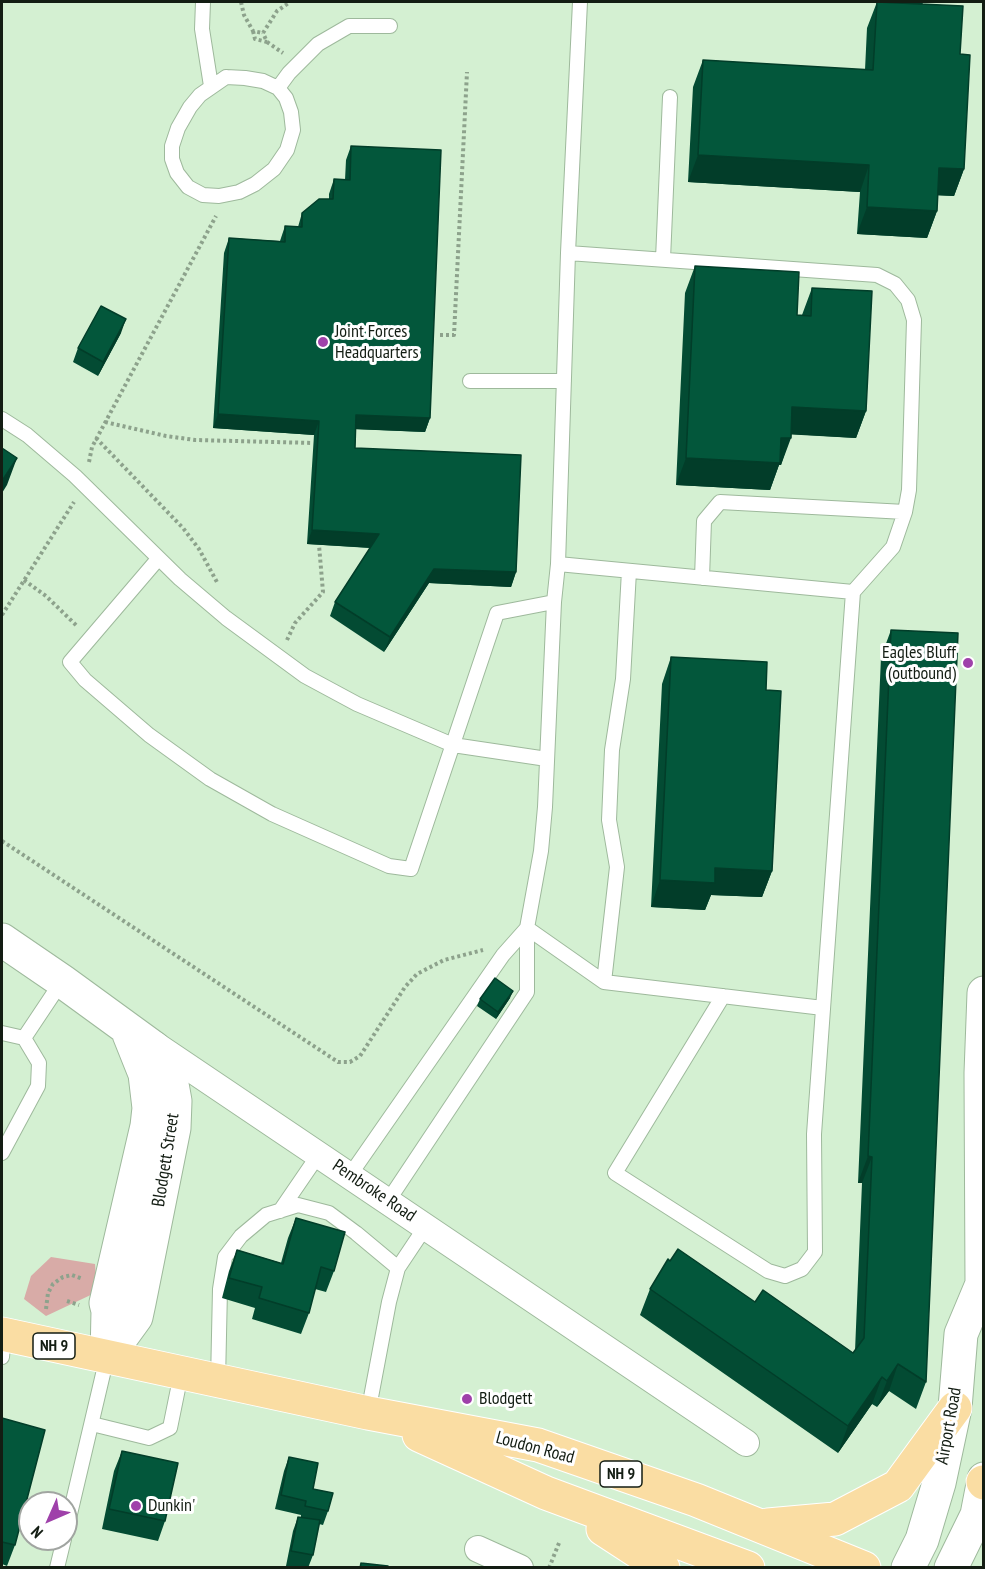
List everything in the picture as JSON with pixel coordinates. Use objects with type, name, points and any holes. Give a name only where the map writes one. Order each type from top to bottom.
[{"type":"main road","name":"Loudon Road","points":[[2,1342],[107,1357],[368,1413],[538,1445],[696,1500],[864,1568]]},
{"type":"main road","points":[[762,1526],[835,1519],[898,1486],[955,1408]]},
{"type":"main road","name":"Loudon Road","points":[[368,1413],[546,1493],[748,1568]]},
{"type":"main road","points":[[546,1493],[663,1568]]},
{"type":"street","name":"Pembroke Road","points":[[2,940],[746,1443]]},
{"type":"street","name":"Airport Road","points":[[908,1568],[922,1540],[932,1506],[955,1408],[961,1334],[983,1285],[984,993]]},
{"type":"street","name":"Blodgett Street","points":[[107,1357],[136,1317],[158,1139],[149,1108],[148,1091],[140,1059],[124,1024]]},
{"type":"street","points":[[951,1568],[977,1515],[983,1481]]},
{"type":"street","points":[[478,1549],[520,1568]]},
{"type":"lane","points":[[203,2],[202,29],[212,86]]},
{"type":"lane","points":[[388,1201],[527,992],[527,928],[541,851],[558,564],[568,254],[580,2]]},
{"type":"lane","points":[[278,88],[289,73],[318,44],[349,26],[390,26]]},
{"type":"lane","points":[[226,77],[263,81],[278,88],[286,98],[291,112],[293,130],[287,150],[274,170],[255,184],[238,192],[219,196],[203,195],[188,187],[177,173],[172,159],[172,146],[178,128],[190,107],[212,86],[226,77]]},
{"type":"lane","points":[[663,259],[670,98]]},
{"type":"lane","points":[[568,254],[877,275],[895,284],[908,300],[914,320],[909,490],[905,512],[893,547],[853,592],[814,1134],[815,1252],[802,1269],[785,1276],[768,1271],[615,1173],[723,996]]},
{"type":"lane","points":[[470,381],[564,381]]},
{"type":"lane","points":[[2,419],[27,435],[85,484],[158,560],[226,618],[305,676],[357,704],[453,745],[547,759]]},
{"type":"lane","points":[[702,578],[704,520],[720,502],[905,512]]},
{"type":"lane","points":[[158,560],[70,662],[85,680],[149,735],[210,779],[272,814],[389,866],[411,869],[497,613],[554,602]]},
{"type":"lane","points":[[558,564],[853,592]]},
{"type":"lane","points":[[604,982],[616,867],[609,820],[612,750],[623,679],[629,571]]},
{"type":"lane","points":[[527,928],[604,982],[823,1008]]},
{"type":"lane","points":[[350,1175],[504,955],[527,928]]},
{"type":"lane","points":[[24,1038],[63,981]]},
{"type":"lane","points":[[2,1033],[24,1038],[39,1063],[38,1086],[2,1153]]},
{"type":"lane","points":[[280,1211],[319,1154]]},
{"type":"lane","points":[[218,1382],[220,1289],[225,1257],[241,1236],[266,1215],[298,1205],[329,1213],[398,1268]]},
{"type":"lane","points":[[368,1413],[389,1302],[398,1268],[426,1226]]},
{"type":"lane","points":[[76,1491],[107,1357]]},
{"type":"lane","points":[[92,1424],[149,1438],[170,1428],[181,1374]]},
{"type":"lane","points":[[57,1568],[61,1551]]},
{"type":"path","points":[[241,2],[255,39],[267,42],[263,33]]},
{"type":"path","points":[[263,33],[277,11],[290,2]]},
{"type":"path","points":[[253,31],[263,33]]},
{"type":"path","points":[[440,335],[454,335],[467,72]]},
{"type":"path","points":[[2,615],[85,484],[96,438],[217,213]]},
{"type":"path","points":[[105,422],[195,440],[313,443]]},
{"type":"path","points":[[96,438],[183,528],[200,549],[220,589]]},
{"type":"path","points":[[277,637],[286,644],[295,623],[323,592],[319,545]]},
{"type":"path","points":[[24,580],[60,610]]},
{"type":"path","points":[[2,841],[338,1062],[350,1062],[360,1056],[405,987],[417,974],[444,960],[487,949],[504,955]]},
{"type":"path","points":[[46,1309],[48,1293],[53,1284],[63,1276],[72,1275],[84,1280],[89,1288]]},
{"type":"path","points":[[549,1568],[559,1543]]},
{"type":"shaded area","points":[[51,1257],[95,1264],[97,1292],[46,1316],[24,1299],[31,1276]]},
{"type":"building","points":[[877,2],[963,6],[960,54],[970,55],[964,169],[939,168],[937,211],[867,207],[869,165],[698,155],[703,60],[873,70]]},
{"type":"building","points":[[886,2],[922,2],[922,4]]},
{"type":"building","name":"Joint Forces Headquarters","points":[[351,146],[441,150],[430,418],[356,415],[355,448],[521,455],[516,572],[434,569],[390,637],[335,602],[379,534],[312,530],[319,421],[218,414],[229,238],[285,242],[285,226],[302,227],[302,213],[319,199],[333,199],[334,179],[350,180]]},
{"type":"building","points":[[695,266],[799,272],[797,315],[811,316],[812,288],[872,291],[866,411],[792,407],[791,438],[781,438],[780,463],[686,458]]},
{"type":"building","points":[[101,306],[126,319],[103,362],[78,348]]},
{"type":"building","points":[[2,448],[17,458],[2,481]]},
{"type":"building","points":[[891,630],[958,633],[926,1382],[898,1364],[887,1381],[882,1377],[848,1426],[650,1289],[668,1259],[670,1261],[678,1249],[755,1302],[763,1290],[853,1353],[864,1338],[872,1157],[868,1156]]},
{"type":"building","points":[[671,657],[767,662],[766,690],[781,691],[772,871],[715,868],[715,883],[660,880]]},
{"type":"building","points":[[495,978],[513,991],[498,1012],[480,999]]},
{"type":"building","points":[[296,1218],[345,1232],[334,1271],[321,1267],[309,1313],[259,1298],[262,1287],[229,1278],[237,1250],[283,1264]]},
{"type":"building","points":[[2,1418],[45,1430],[29,1491],[18,1491],[18,1534],[15,1545],[2,1542]]},
{"type":"building","name":"Dunkin'","points":[[122,1451],[178,1463],[165,1521],[109,1509]]},
{"type":"building","points":[[289,1457],[318,1463],[313,1489],[333,1493],[328,1511],[305,1506],[306,1501],[281,1495]]},
{"type":"building","points":[[298,1517],[320,1520],[313,1555],[291,1551]]},
{"type":"building","points":[[361,1563],[388,1566],[388,1568],[360,1568]]},
{"type":"place","name":"Joint Forces Headquarters","points":[[323,342]]},
{"type":"place","name":"Eagles Bluff (outbound)","points":[[968,663]]},
{"type":"place","name":"Blodgett","points":[[467,1399]]},
{"type":"place","name":"Dunkin'","points":[[136,1506]]}]
